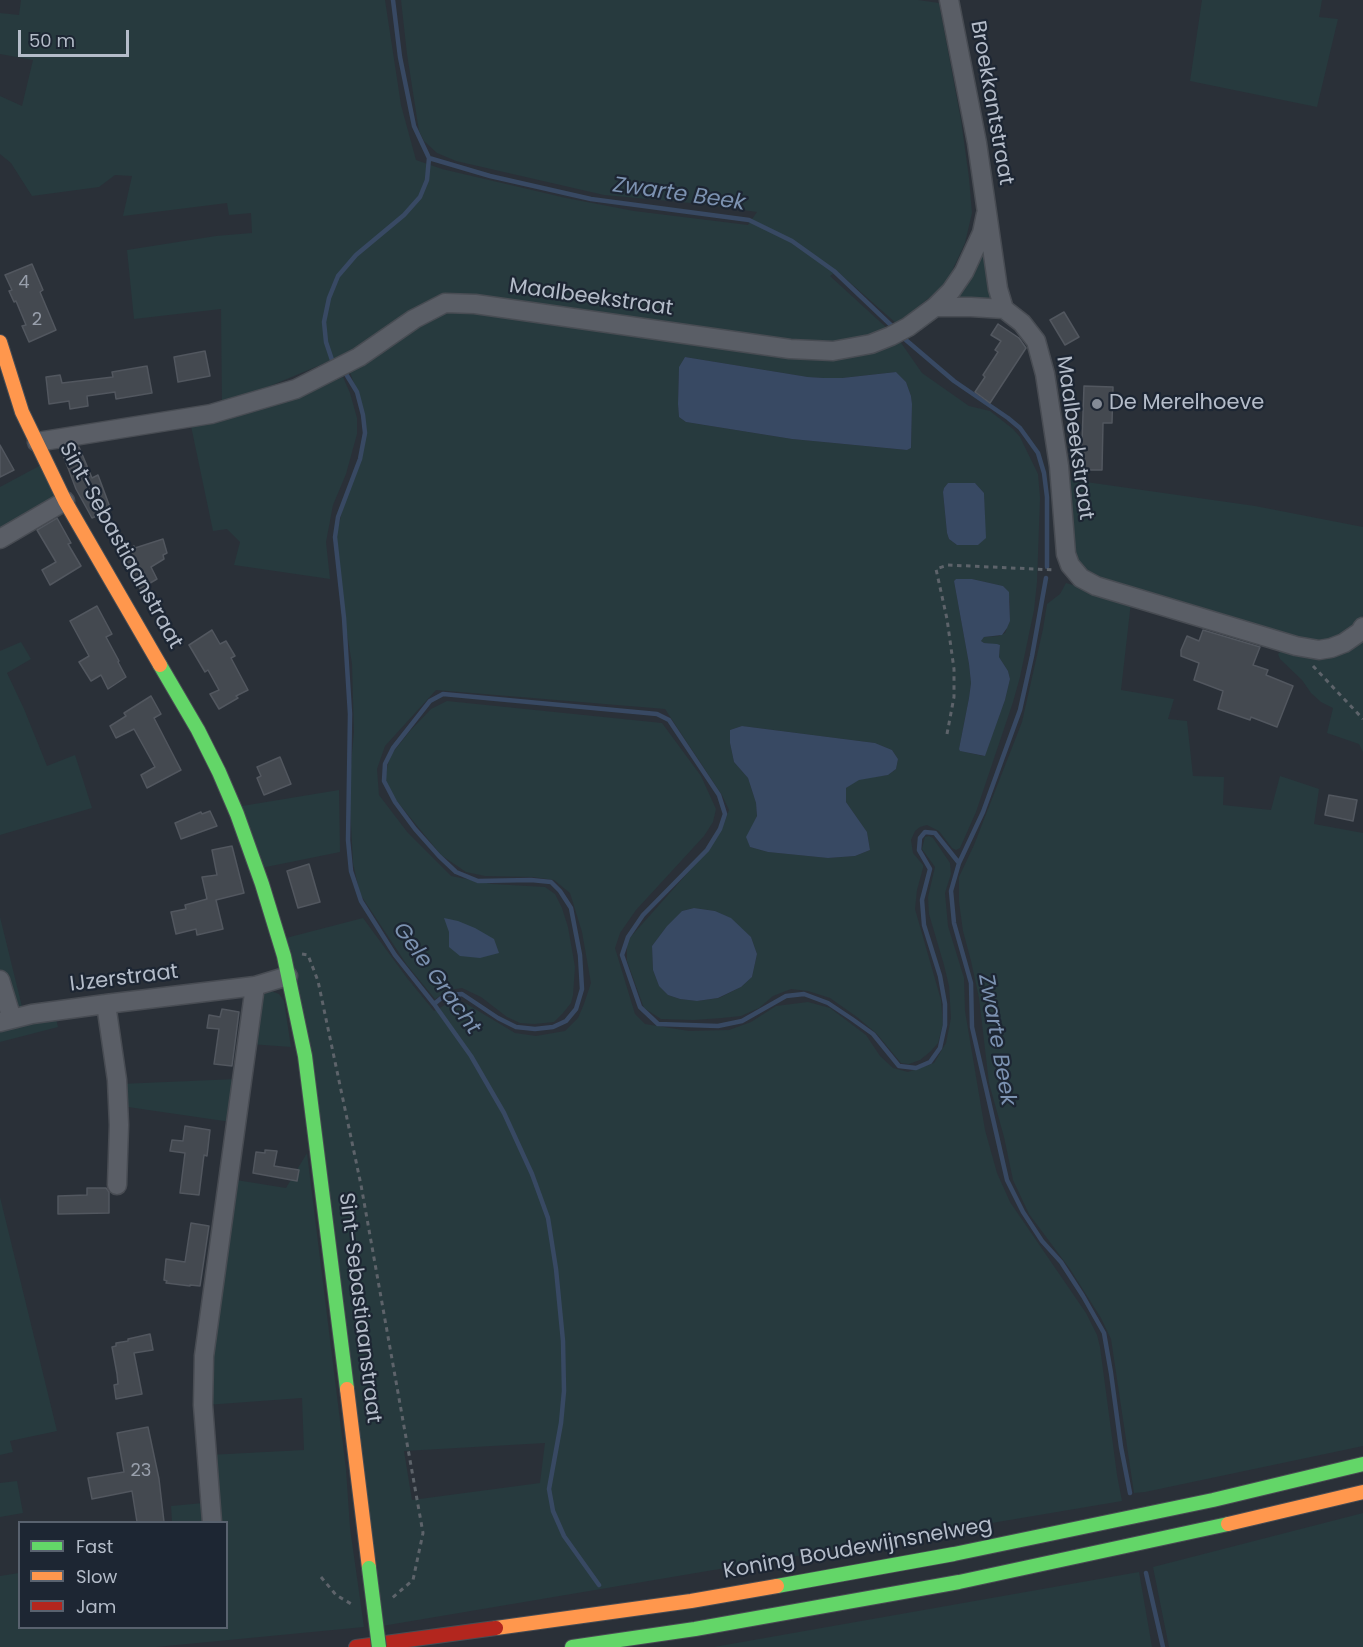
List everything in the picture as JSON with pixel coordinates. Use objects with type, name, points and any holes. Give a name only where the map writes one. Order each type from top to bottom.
[{"type":"main road","points":[[0,342],[22,411],[37,442]]},
{"type":"main road","name":"Sint-Sebastiaanstraat","points":[[37,442],[65,501],[198,730],[219,772],[262,884],[284,956],[305,1056],[379,1647]]},
{"type":"main road","name":"Koning Boudewijnsnelweg","points":[[356,1647],[691,1601],[943,1556],[1213,1500],[1363,1464]]},
{"type":"main road","points":[[572,1647],[694,1629],[959,1582],[1363,1492]]},
{"type":"street","name":"Broekkantstraat","points":[[950,0],[977,142],[998,289],[1004,309]]},
{"type":"street","name":"Broekkantstraat","points":[[935,307],[951,291],[964,272],[982,233],[986,214]]},
{"type":"street","name":"Maalbeekstraat","points":[[445,303],[475,304],[790,349],[833,351],[871,344],[899,332],[935,307]]},
{"type":"street","name":"Sint-Sebastiaanstraat","points":[[37,442],[211,414],[296,389],[359,357],[414,319],[445,303]]},
{"type":"street","points":[[935,307],[1004,309]]},
{"type":"street","name":"Maalbeekstraat","points":[[1004,309],[1030,332],[1036,341],[1042,359],[1059,466],[1066,554],[1070,565]]},
{"type":"street","points":[[0,539],[65,501]]},
{"type":"street","points":[[1070,565],[1081,578],[1096,586],[1296,646],[1319,650],[1331,648],[1344,643],[1360,632],[1363,627]]},
{"type":"street","points":[[212,1521],[203,1406],[204,1356],[255,986],[288,976]]},
{"type":"street","points":[[0,980],[6,1020]]},
{"type":"street","name":"IJzerstraat","points":[[6,1020],[106,1004],[255,986]]},
{"type":"street","points":[[106,1004],[117,1080],[119,1114],[117,1185]]},
{"type":"path","points":[[947,734],[954,697],[954,669],[947,619],[936,569],[948,565],[1057,571],[1070,565]]},
{"type":"path","points":[[1296,646],[1363,719]]},
{"type":"path","points":[[284,956],[296,953],[308,955],[318,981],[361,1185],[423,1533],[413,1580],[388,1600]]},
{"type":"path","points":[[321,1577],[336,1595],[355,1605]]},
{"type":"green space","points":[[21,0],[385,0],[401,105],[416,160],[442,169],[566,198],[634,211],[748,225],[757,212],[702,204],[604,195],[456,161],[437,153],[424,141],[419,131],[401,0],[918,0],[939,3],[961,120],[969,178],[972,213],[965,243],[946,284],[897,324],[837,271],[830,276],[889,330],[829,346],[463,297],[461,310],[820,356],[858,352],[879,346],[897,337],[922,373],[969,406],[990,411],[1020,437],[1038,474],[1040,498],[1034,610],[1020,677],[976,812],[960,848],[956,850],[952,848],[939,831],[927,825],[915,831],[911,840],[913,853],[923,865],[915,909],[941,1000],[943,1024],[938,1043],[931,1051],[920,1060],[909,1064],[901,1063],[877,1034],[857,1017],[830,998],[808,991],[791,989],[773,996],[759,1008],[741,1016],[722,1018],[661,1019],[644,1008],[627,961],[627,941],[709,849],[723,826],[729,810],[722,795],[665,709],[436,690],[385,746],[377,769],[379,795],[408,833],[451,876],[492,884],[545,887],[555,894],[568,927],[575,967],[573,995],[571,1003],[554,1022],[520,1023],[507,1017],[481,997],[462,988],[449,990],[435,999],[407,965],[360,894],[353,863],[349,786],[354,732],[352,664],[343,609],[336,537],[366,435],[360,399],[351,375],[342,356],[222,406],[221,309],[134,319],[127,250],[216,236],[252,233],[251,213],[229,215],[227,203],[123,216],[132,176],[115,175],[99,187],[32,196],[11,163],[0,154],[0,96],[22,106],[33,60],[0,54],[0,13],[19,15]],"holes":[[[685,357],[808,377],[842,378],[896,372],[906,382],[911,396],[911,448],[907,450],[792,439],[686,422],[679,417],[679,367]],[[948,483],[975,483],[984,493],[985,538],[978,545],[957,545],[949,539],[944,488]],[[972,579],[1003,586],[1008,592],[1010,602],[1010,620],[1005,633],[999,636],[984,637],[981,641],[1000,645],[999,657],[1010,679],[1005,700],[983,756],[959,749],[971,683],[954,581]],[[742,726],[875,743],[892,750],[898,759],[896,769],[888,775],[859,779],[846,788],[846,802],[867,832],[870,850],[855,856],[828,858],[768,852],[750,847],[747,837],[757,816],[756,803],[748,778],[734,762],[730,730]],[[694,908],[715,911],[730,918],[751,937],[757,954],[752,977],[741,987],[719,998],[697,1001],[668,995],[659,986],[653,970],[652,946],[682,911]]]},
{"type":"green space","points":[[1202,0],[1322,0],[1319,17],[1338,19],[1317,107],[1190,81]]},
{"type":"green space","points":[[984,246],[993,297],[990,300],[955,300]]},
{"type":"green space","points":[[343,377],[357,418],[357,434],[346,474],[333,505],[326,542],[330,579],[234,565],[240,542],[227,529],[213,531],[191,426],[305,393]]},
{"type":"green space","points":[[41,465],[55,498],[0,536],[0,487]]},
{"type":"green space","points":[[1065,479],[1255,506],[1363,527],[1363,615],[1361,620],[1345,637],[1309,644],[1095,580],[1072,557]]},
{"type":"green space","points":[[1066,583],[1131,602],[1121,690],[1174,699],[1168,719],[1187,721],[1193,776],[1224,777],[1223,805],[1271,810],[1280,776],[1319,789],[1314,824],[1363,833],[1363,1446],[1134,1493],[1111,1339],[1101,1318],[1070,1269],[1029,1214],[1013,1180],[989,1083],[979,998],[963,931],[959,902],[959,877],[974,845],[1022,722],[1047,604],[1060,594]]},
{"type":"green space","points":[[1363,638],[1363,752],[1359,744],[1327,733],[1333,708],[1321,702],[1311,693],[1278,654],[1283,649]]},
{"type":"green space","points":[[21,642],[31,659],[7,673],[47,766],[75,755],[92,808],[0,835],[0,651]]},
{"type":"green space","points":[[447,701],[662,723],[701,776],[716,809],[713,822],[704,836],[636,910],[620,933],[615,948],[635,1014],[645,1024],[689,1031],[729,1030],[751,1022],[776,1006],[808,1002],[830,1008],[866,1035],[880,1056],[893,1068],[908,1072],[934,1063],[946,1043],[951,1018],[949,986],[929,914],[928,897],[935,867],[922,849],[925,837],[933,838],[950,863],[951,874],[945,893],[948,926],[964,978],[965,1011],[985,1130],[997,1173],[1010,1202],[1086,1313],[1097,1335],[1122,1501],[382,1626],[286,938],[363,918],[434,1011],[454,1000],[465,1003],[515,1033],[536,1036],[565,1031],[578,1018],[591,983],[582,932],[570,893],[554,880],[485,876],[466,872],[441,855],[391,794],[385,777],[390,756],[431,709]],"holes":[[[545,1443],[540,1483],[412,1500],[404,1451]]]},
{"type":"green space","points":[[339,790],[340,852],[261,868],[242,806]]},
{"type":"green space","points":[[0,917],[26,1023],[56,1018],[58,1027],[0,1042]]},
{"type":"green space","points":[[265,990],[279,994],[284,1001],[291,1047],[250,1044],[256,1003]]},
{"type":"green space","points":[[237,1079],[231,1122],[121,1106],[120,1084]]},
{"type":"green space","points":[[307,1153],[346,1469],[350,1528],[364,1627],[156,1647],[0,1647],[0,1576],[18,1573],[18,1629],[228,1629],[228,1521],[172,1521],[171,1506],[214,1502],[209,1455],[304,1450],[302,1398],[206,1405],[230,1179],[286,1188]]},
{"type":"green space","points":[[0,1197],[57,1431],[10,1441],[13,1452],[0,1455]]},
{"type":"green space","points":[[17,1481],[23,1513],[0,1517],[0,1483]]},
{"type":"green space","points":[[1363,1513],[1363,1647],[1169,1647],[1153,1567]]},
{"type":"green space","points":[[1139,1572],[1152,1647],[714,1647]]},
{"type":"water","points":[[685,357],[808,377],[842,378],[896,372],[906,382],[911,396],[911,448],[907,450],[792,439],[686,422],[679,417],[678,404],[679,367]]},
{"type":"water","points":[[948,483],[975,483],[984,493],[986,538],[978,545],[957,545],[949,539],[943,492]]},
{"type":"water","points":[[972,579],[1003,586],[1009,592],[1010,621],[1007,628],[1002,635],[984,637],[981,641],[1000,645],[999,657],[1010,679],[985,756],[959,749],[971,683],[954,581]]},
{"type":"water","points":[[742,726],[875,743],[892,750],[898,759],[896,769],[888,775],[859,780],[846,788],[846,802],[867,832],[870,850],[855,856],[828,858],[768,852],[750,847],[746,837],[757,816],[756,803],[748,778],[734,762],[730,743],[730,730]]},
{"type":"water","points":[[694,908],[715,911],[731,918],[751,937],[757,954],[752,977],[741,987],[718,998],[697,1001],[668,995],[659,986],[653,970],[652,946],[682,911]]},
{"type":"water","points":[[444,918],[475,928],[494,939],[499,953],[480,958],[460,956],[449,947],[449,932]]},
{"type":"building","points":[[32,264],[43,290],[40,292],[56,330],[29,342],[22,326],[26,325],[9,291],[12,290],[5,275]]},
{"type":"building","points":[[1064,312],[1079,337],[1065,345],[1050,320]]},
{"type":"building","points":[[998,324],[1019,338],[1026,348],[990,403],[975,392],[998,352],[995,350],[1001,341],[991,335]]},
{"type":"building","points":[[205,351],[210,376],[178,382],[174,357]]},
{"type":"building","points":[[147,366],[152,393],[116,399],[115,392],[87,396],[88,406],[70,409],[69,401],[49,404],[46,377],[60,375],[62,383],[113,377],[112,372]]},
{"type":"building","points":[[1084,386],[1113,387],[1112,423],[1103,423],[1102,470],[1081,470]]},
{"type":"building","points":[[0,445],[14,470],[0,477]]},
{"type":"building","points":[[79,447],[92,478],[98,475],[111,510],[92,518],[76,489],[62,452]]},
{"type":"building","points":[[57,518],[81,566],[50,585],[42,570],[56,562],[37,530]]},
{"type":"building","points":[[163,539],[167,553],[163,555],[164,559],[151,567],[157,579],[140,589],[121,554],[134,546],[135,548]]},
{"type":"building","points":[[97,606],[112,634],[106,637],[126,677],[108,689],[101,675],[91,681],[79,662],[89,656],[70,621]]},
{"type":"building","points":[[212,630],[220,644],[226,641],[235,656],[231,658],[248,690],[219,709],[210,694],[219,690],[208,670],[205,672],[189,645]]},
{"type":"building","points":[[1203,630],[1260,647],[1253,665],[1268,670],[1266,675],[1293,686],[1277,727],[1251,717],[1250,720],[1218,709],[1223,691],[1194,680],[1199,663],[1181,656],[1181,650],[1187,636],[1199,641]]},
{"type":"building","points":[[151,696],[161,714],[154,718],[181,770],[147,788],[141,775],[155,767],[134,729],[116,738],[110,726],[126,716],[124,713]]},
{"type":"building","points":[[280,757],[291,784],[264,795],[257,778],[261,776],[257,767]]},
{"type":"building","points":[[1329,795],[1357,800],[1353,821],[1325,815]]},
{"type":"building","points":[[210,811],[217,826],[181,839],[175,823],[201,812],[202,814]]},
{"type":"building","points":[[232,846],[244,893],[216,900],[223,929],[197,935],[196,929],[176,934],[171,912],[186,909],[185,905],[207,899],[202,877],[217,875],[212,850]]},
{"type":"building","points":[[309,864],[320,902],[298,908],[287,871]]},
{"type":"building","points":[[222,1009],[239,1012],[232,1066],[214,1064],[219,1029],[207,1028],[209,1015],[220,1017]]},
{"type":"building","points":[[185,1126],[210,1130],[199,1195],[180,1193],[185,1153],[170,1151],[172,1140],[183,1141]]},
{"type":"building","points":[[265,1150],[277,1151],[274,1166],[299,1170],[297,1181],[253,1173],[256,1152],[265,1153]]},
{"type":"building","points":[[87,1188],[106,1188],[109,1192],[109,1213],[58,1214],[58,1196],[87,1195]]},
{"type":"building","points":[[191,1223],[209,1226],[200,1286],[166,1283],[167,1281],[164,1280],[166,1259],[185,1262]]},
{"type":"building","points":[[150,1334],[153,1350],[134,1353],[142,1394],[116,1399],[114,1385],[118,1384],[112,1347],[116,1346],[116,1343]]},
{"type":"building","points":[[148,1427],[159,1479],[164,1521],[137,1521],[132,1491],[92,1499],[88,1478],[124,1472],[117,1433]]},
{"type":"waterway","name":"Zwarte Beek","points":[[393,0],[400,57],[414,126],[429,158],[490,176],[591,199],[749,220],[792,241],[834,271],[895,329]]},
{"type":"waterway","name":"Gele Gracht","points":[[333,363],[326,342],[324,322],[329,298],[338,276],[356,255],[404,215],[420,197],[427,180],[429,158]]},
{"type":"waterway","name":"Zwarte Beek","points":[[900,335],[954,381],[1020,428],[1038,453],[1044,473],[1047,497],[1047,567]]},
{"type":"waterway","name":"Gele Gracht","points":[[346,374],[357,392],[365,433],[360,459],[338,517],[335,537],[344,618],[350,714],[348,840],[351,871],[361,901],[395,955],[471,1056],[504,1113],[532,1174],[548,1218],[563,1341],[564,1391],[561,1423],[549,1489],[553,1511],[564,1536],[599,1585]]},
{"type":"waterway","name":"Zwarte Beek","points":[[1046,578],[1020,710],[983,812],[959,863],[951,891],[954,923],[971,983],[972,1027],[1007,1180],[1023,1212],[1042,1241],[1061,1262],[1104,1333],[1130,1493]]},
{"type":"waterway","points":[[434,1004],[445,995],[462,994],[516,1027],[535,1029],[553,1027],[566,1021],[576,1009],[582,989],[580,955],[571,908],[560,891],[551,882],[478,881],[456,872],[415,829],[395,802],[384,781],[385,764],[393,748],[430,701],[443,694],[657,714],[669,720],[719,795],[725,814],[720,829],[707,850],[643,915],[628,937],[622,955],[640,1007],[658,1024],[718,1026],[742,1021],[786,996],[804,994],[828,1003],[873,1034],[899,1066],[916,1068],[930,1062],[940,1048],[945,1025],[945,1004],[940,976],[924,925],[922,900],[930,869],[919,850],[920,838],[925,832],[935,833],[959,863]]},
{"type":"waterway","name":"Zwarte Beek","points":[[1146,1573],[1163,1647]]},
{"type":"traffic: fast","points":[[160,665],[198,730],[237,814],[284,956],[305,1056],[347,1389]]},
{"type":"traffic: fast","points":[[777,1586],[954,1554],[1213,1500],[1363,1464]]},
{"type":"traffic: fast","points":[[572,1647],[695,1629],[959,1582],[1228,1524]]},
{"type":"traffic: fast","points":[[369,1568],[379,1647]]},
{"type":"traffic: slow","points":[[0,342],[22,412],[65,501],[160,665]]},
{"type":"traffic: slow","points":[[347,1389],[369,1568]]},
{"type":"traffic: slow","points":[[1228,1524],[1363,1492]]},
{"type":"traffic: slow","points":[[496,1628],[691,1601],[777,1586]]},
{"type":"traffic: jam","points":[[356,1647],[496,1628]]},
{"type":"place","name":"De Merelhoeve","points":[[1097,404]]}]
